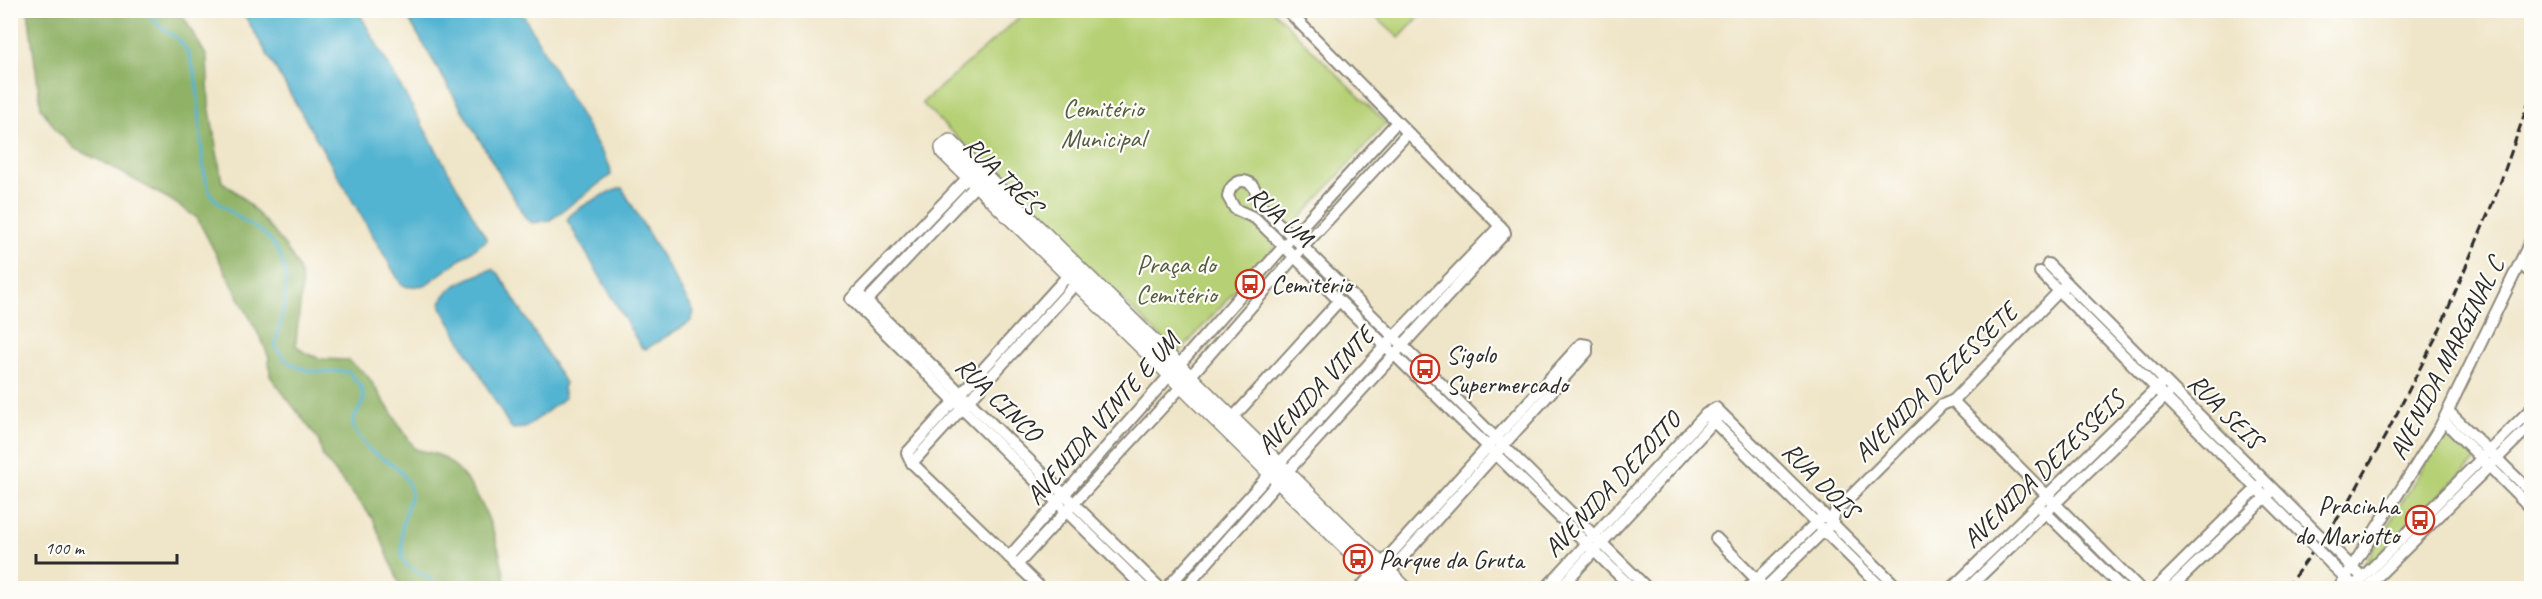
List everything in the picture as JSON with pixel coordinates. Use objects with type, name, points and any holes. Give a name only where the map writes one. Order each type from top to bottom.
[{"type":"street","points":[[1287,10],[1408,133]]},
{"type":"street","name":"AVENIDA VINTE E UM","points":[[1065,504],[1175,370],[1397,122]]},
{"type":"street","name":"AVENIDA VINTE E UM","points":[[1013,561],[1065,504],[1186,381],[1294,257],[1408,133]]},
{"type":"street","name":"AVENIDA VINTE","points":[[1167,588],[1279,472],[1397,341],[1504,235],[1502,228],[1408,133]]},
{"type":"street","points":[[863,305],[977,176]]},
{"type":"street","name":"RUA TRÊS","points":[[977,176],[1279,472],[1382,578],[1404,588]]},
{"type":"street","name":"RUA CINCO","points":[[977,176],[854,295],[1065,504],[1144,588]]},
{"type":"street","name":"RUA UM","points":[[1496,447],[1397,341],[1260,202],[1251,184],[1239,182],[1232,185],[1228,197],[1231,206],[1255,218],[1389,350],[1496,447],[1595,543],[1647,588]]},
{"type":"street","name":"AVENIDA MARGINAL C","points":[[2353,569],[2446,416],[2521,264],[2529,255],[2532,238]]},
{"type":"street","points":[[2521,264],[2532,274]]},
{"type":"street","name":"RUA SEIS","points":[[2044,268],[2270,494],[2331,564],[2361,585]]},
{"type":"street","points":[[1041,588],[909,459],[908,450],[961,401],[1077,274]]},
{"type":"street","name":"AVENIDA DEZESSETE","points":[[1748,588],[1763,586],[1942,405],[1954,400],[2067,291]]},
{"type":"street","points":[[1228,422],[1339,301]]},
{"type":"street","points":[[1360,588],[1382,578],[1496,447],[1581,344],[1587,345],[1587,352],[1496,447]]},
{"type":"street","name":"AVENIDA DEZESSEIS","points":[[1968,588],[2046,513],[2051,500],[2161,385]]},
{"type":"street","name":"AVENIDA DEZESSEIS","points":[[1952,588],[2038,505],[2051,500],[2169,393]]},
{"type":"street","points":[[1954,400],[2139,588]]},
{"type":"street","points":[[2339,588],[2361,585],[2489,459],[2532,408]]},
{"type":"street","name":"RUA DOIS","points":[[1723,412],[1826,521],[1882,588]]},
{"type":"street","name":"AVENIDA DEZOITO","points":[[1560,588],[1595,543],[1710,415],[1723,412]]},
{"type":"street","name":"RUA DOIS","points":[[1710,415],[1898,588]]},
{"type":"street","points":[[2446,416],[2489,459],[2532,509]]},
{"type":"street","points":[[2489,459],[2532,424]]},
{"type":"street","points":[[2489,459],[2532,493]]},
{"type":"street","name":"AVENIDA VINTE","points":[[1185,588],[1279,472]]},
{"type":"street","points":[[2156,588],[2261,485]]},
{"type":"street","points":[[2171,588],[2270,494]]},
{"type":"street","name":"RUA SEIS","points":[[2270,494],[2313,529],[2353,569],[2361,585]]},
{"type":"street","name":"RUA CINCO","points":[[1065,504],[1160,588]]},
{"type":"street","points":[[2038,505],[2122,588]]},
{"type":"street","points":[[1716,538],[1763,586]]},
{"type":"street","name":"RUA UM","points":[[1595,543],[1632,588]]},
{"type":"street","name":"AVENIDA DEZOITO","points":[[1546,588],[1595,543]]},
{"type":"green space","name":"Cemitério Municipal","points":[[1272,10],[1386,123],[1178,354],[922,103],[1027,11]]},
{"type":"green space","points":[[28,11],[180,11],[207,57],[209,104],[222,182],[243,199],[268,225],[289,252],[301,276],[296,345],[305,353],[321,359],[348,360],[367,375],[415,449],[443,457],[459,471],[471,485],[488,518],[499,553],[506,588],[401,588],[373,519],[323,457],[318,439],[270,376],[269,358],[263,343],[197,218],[169,199],[75,149],[57,131],[41,108]]},
{"type":"green space","points":[[1369,11],[1425,11],[1399,38]]},
{"type":"green space","points":[[2446,430],[2477,459],[2368,566],[2365,563]]},
{"type":"water","points":[[242,11],[358,11],[487,240],[425,285],[408,287],[401,284]]},
{"type":"water","points":[[404,11],[521,11],[610,167],[611,175],[550,220],[533,223],[526,219]]},
{"type":"water","points":[[622,188],[694,312],[691,321],[646,349],[642,348],[637,340],[567,220],[583,206]]},
{"type":"water","points":[[492,269],[499,274],[565,383],[563,388],[565,398],[525,428],[513,429],[509,425],[441,307],[446,293],[452,288]]},
{"type":"waterway","points":[[145,10],[159,25],[179,40],[188,54],[198,92],[202,156],[212,196],[222,206],[264,234],[282,260],[285,273],[285,302],[275,346],[284,358],[296,366],[317,372],[349,372],[361,387],[364,400],[353,420],[353,427],[369,450],[398,468],[408,483],[411,493],[402,527],[402,558],[407,566],[429,578],[437,588]]},
{"type":"railway","points":[[2286,588],[2346,507],[2438,333],[2496,195],[2532,93]]},
{"type":"place","name":"Cemitério","points":[[1250,284]]},
{"type":"place","name":"Sigolo Supermercado","points":[[1425,369]]},
{"type":"place","name":"Pracinha do Mariotto","points":[[2420,520]]},
{"type":"place","name":"Parque da Gruta","points":[[1358,559]]},
{"type":"park label","name":"Praça do Cemitério","points":[[1176,279]]}]
